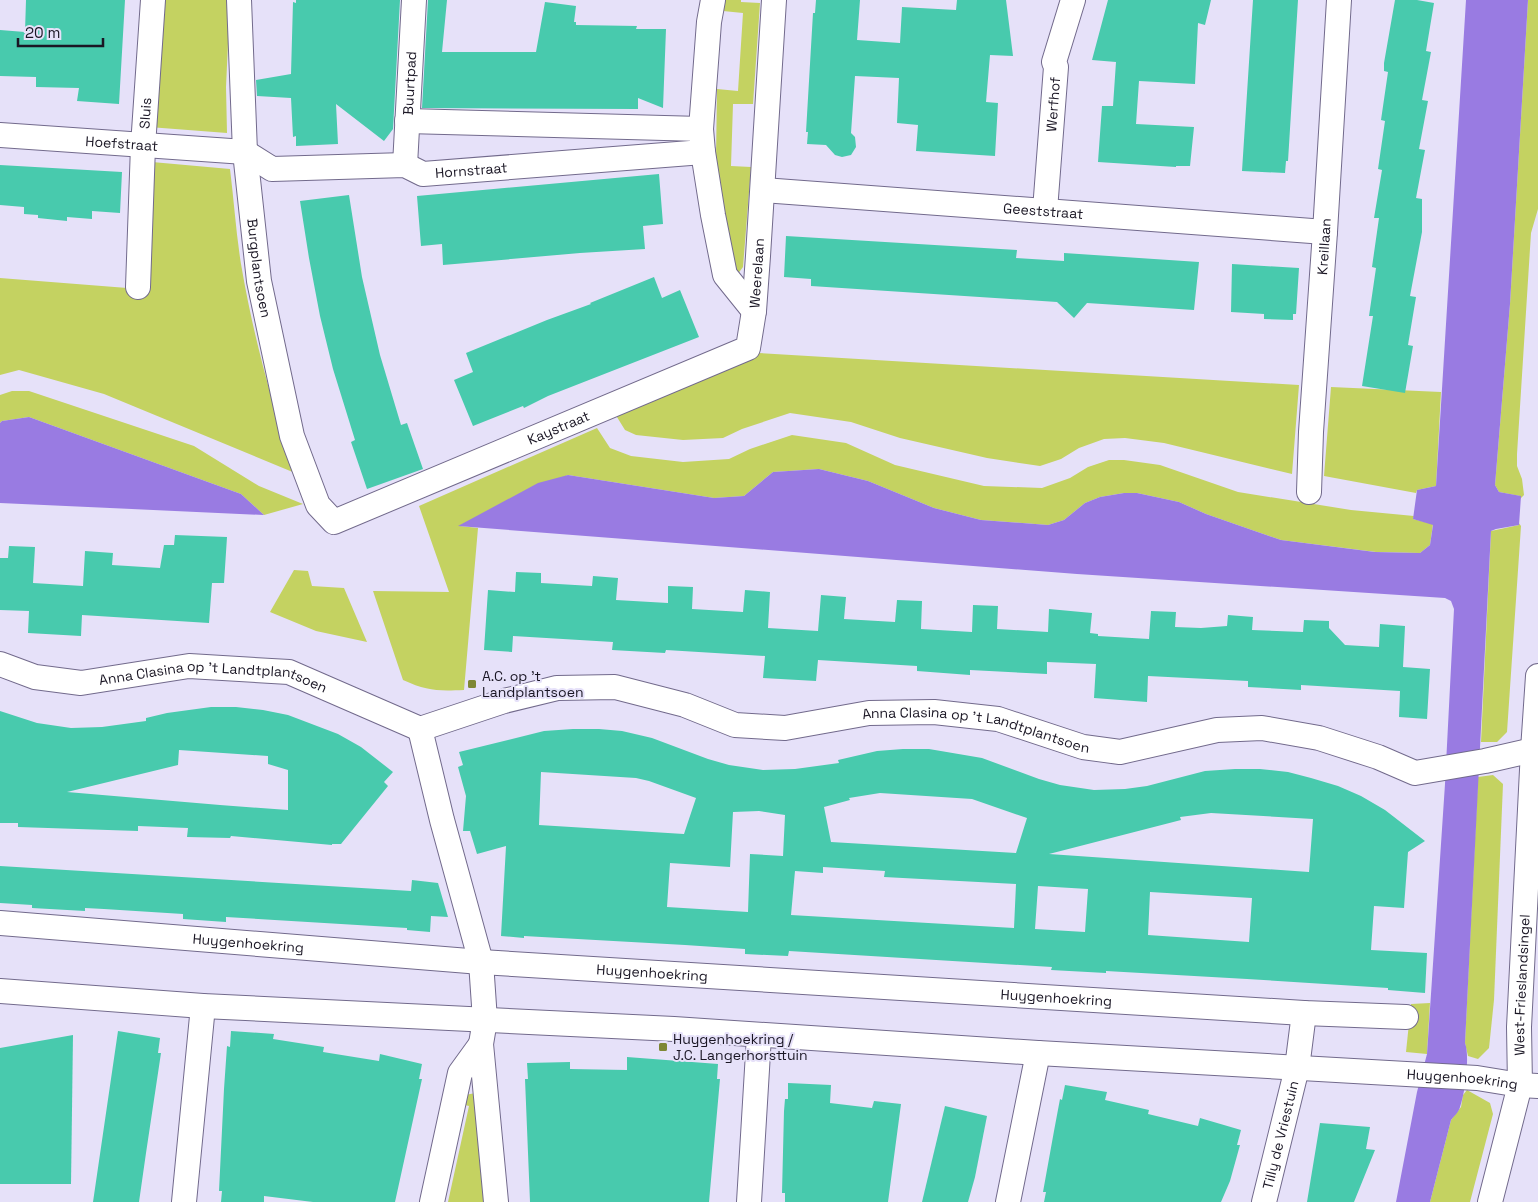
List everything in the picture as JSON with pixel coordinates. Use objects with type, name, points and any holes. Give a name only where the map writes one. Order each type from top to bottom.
[{"type":"street","name":"Sluis","points":[[138,287],[153,0]]},
{"type":"street","name":"Burgplantsoen","points":[[239,0],[245,152],[259,281],[292,436],[318,504],[334,522]]},
{"type":"street","name":"Buurtpad","points":[[405,165],[414,0]]},
{"type":"street","name":"Weerelaan","points":[[713,0],[709,22],[701,128],[703,152],[713,215],[726,275],[754,311]]},
{"type":"street","name":"Weerelaan","points":[[754,311],[774,0]]},
{"type":"street","name":"Werfhof","points":[[1045,210],[1056,68],[1054,62],[1073,0]]},
{"type":"street","name":"Kreillaan","points":[[1309,492],[1311,432],[1339,0]]},
{"type":"street","points":[[407,121],[701,128]]},
{"type":"street","name":"Hoefstraat","points":[[0,135],[245,152]]},
{"type":"street","name":"Hornstraat","points":[[245,152],[272,169],[405,165],[423,174],[703,152]]},
{"type":"street","name":"Geeststraat","points":[[762,190],[1325,232]]},
{"type":"street","name":"Kaystraat","points":[[334,522],[748,348],[754,311]]},
{"type":"street","name":"Anna Clasina op 't Landtplantsoen","points":[[0,664],[35,677],[81,683],[189,666],[289,672],[420,729],[504,701],[557,688],[615,687],[685,705],[745,726],[784,728],[869,713],[934,712],[998,719],[1083,747],[1120,752],[1217,730],[1262,728],[1319,738],[1378,757],[1416,773],[1485,761],[1535,748]]},
{"type":"street","name":"West-Frieslandsingel","points":[[1490,1202],[1529,1085],[1538,676]]},
{"type":"street","points":[[420,729],[442,820],[481,962],[485,1020],[481,1044],[496,1202]]},
{"type":"street","name":"Huygenhoekring","points":[[0,923],[481,962],[1304,1013],[1406,1017]]},
{"type":"street","name":"Huygenhoekring","points":[[0,991],[203,1006],[674,1029],[758,1036],[1477,1078],[1529,1085]]},
{"type":"street","points":[[184,1202],[203,1006]]},
{"type":"street","points":[[1297,1068],[1304,1013]]},
{"type":"street","points":[[749,1202],[758,1036]]},
{"type":"street","points":[[432,1202],[460,1073],[481,1044]]},
{"type":"street","points":[[1008,1202],[1038,1053]]},
{"type":"street","name":"Tilly de Vriestuin","points":[[1264,1202],[1297,1068]]},
{"type":"green space","points":[[160,0],[230,0],[226,87],[227,133],[149,127]]},
{"type":"green space","points":[[725,0],[760,3],[753,104],[733,104],[731,166],[751,167],[743,267],[737,275],[724,217],[716,158],[717,89],[738,91],[743,13],[723,11]]},
{"type":"green space","points":[[1528,0],[1538,0],[1538,209],[1531,233],[1517,454],[1517,466],[1522,479],[1524,495],[1519,500],[1520,496],[1499,492],[1495,485],[1510,304]]},
{"type":"green space","points":[[152,162],[230,169],[239,252],[251,317],[271,395],[295,473],[104,394],[19,370],[0,375],[0,278],[140,289]]},
{"type":"green space","points":[[758,353],[1299,385],[1292,474],[1164,443],[1125,438],[1104,439],[1079,448],[1061,459],[1040,466],[987,458],[900,438],[851,422],[790,413],[742,429],[723,438],[683,440],[636,435],[625,430],[612,409]]},
{"type":"green space","points":[[1331,387],[1441,392],[1436,486],[1417,490],[1416,493],[1324,476]]},
{"type":"green space","points":[[12,391],[29,391],[194,446],[259,486],[303,504],[264,515],[241,494],[29,417],[2,421],[0,423],[0,395]]},
{"type":"green space","points":[[597,428],[610,448],[631,456],[683,462],[729,459],[750,449],[792,435],[846,443],[895,465],[984,486],[1042,488],[1070,478],[1088,467],[1109,460],[1124,460],[1160,465],[1238,492],[1351,510],[1414,516],[1413,519],[1433,524],[1430,545],[1420,553],[1376,552],[1281,540],[1206,514],[1179,502],[1137,493],[1100,497],[1085,503],[1064,520],[1048,525],[981,520],[934,508],[868,481],[819,469],[773,472],[744,496],[714,498],[568,475],[460,526],[478,528],[464,690],[432,689],[403,680],[373,591],[449,592],[419,506]]},
{"type":"green space","points":[[1518,522],[1521,526],[1507,732],[1497,742],[1481,742],[1491,531],[1519,525]]},
{"type":"green space","points":[[294,570],[308,571],[312,586],[344,588],[367,642],[316,631],[270,612]]},
{"type":"green space","points":[[1493,775],[1503,784],[1494,1000],[1489,1048],[1478,1059],[1468,1056],[1465,1043],[1478,777]]},
{"type":"green space","points":[[1430,1003],[1427,1054],[1406,1052],[1411,1004]]},
{"type":"green space","points":[[1467,1090],[1490,1103],[1493,1114],[1470,1202],[1430,1202],[1451,1120],[1461,1107],[1463,1095]]},
{"type":"green space","points":[[481,1092],[487,1202],[448,1202],[469,1106],[461,1104],[465,1095]]},
{"type":"shaded area","points":[[1466,0],[1528,0],[1510,304],[1495,485],[1499,492],[1521,496],[1519,525],[1491,531],[1465,1043],[1467,1065],[1464,1093],[1458,1112],[1451,1120],[1430,1202],[1396,1202],[1417,1092],[1427,1054],[1445,784],[1454,609],[1451,601],[1445,598],[1077,574],[458,526],[538,483],[568,475],[714,498],[744,496],[773,472],[819,469],[868,481],[934,508],[981,520],[1048,525],[1064,520],[1085,503],[1100,497],[1137,493],[1179,502],[1206,514],[1281,540],[1375,552],[1420,553],[1430,545],[1433,525],[1413,519],[1417,490],[1436,486]]},
{"type":"shaded area","points":[[29,417],[241,494],[264,515],[0,503],[0,423],[2,421]]},
{"type":"building","points":[[26,0],[125,0],[119,104],[77,101],[79,88],[36,87],[36,77],[0,76],[0,30],[25,32]]},
{"type":"building","points":[[296,0],[400,0],[393,129],[384,141],[336,104],[338,144],[296,146],[296,136],[293,137],[291,98],[257,96],[256,80],[291,74],[293,2],[296,3]]},
{"type":"building","points":[[428,0],[447,0],[442,52],[536,52],[545,2],[576,6],[574,22],[576,22],[576,25],[637,26],[636,29],[666,29],[663,108],[638,98],[638,109],[422,108]]},
{"type":"building","points":[[816,0],[860,0],[857,40],[900,43],[902,7],[956,10],[957,0],[1006,0],[1013,56],[990,55],[986,102],[998,103],[995,156],[916,151],[918,125],[897,123],[899,78],[855,76],[851,133],[855,137],[856,147],[851,155],[842,157],[835,155],[826,145],[807,144],[808,132],[806,132],[813,13],[815,13]]},
{"type":"building","points":[[1108,0],[1211,0],[1205,25],[1198,23],[1195,84],[1139,81],[1136,124],[1194,127],[1190,166],[1176,167],[1098,162],[1102,106],[1113,106],[1116,62],[1092,60]]},
{"type":"building","points":[[1253,0],[1298,0],[1288,161],[1286,161],[1285,173],[1242,171]]},
{"type":"building","points":[[1395,0],[1417,0],[1434,3],[1426,51],[1431,52],[1422,100],[1428,101],[1419,149],[1425,150],[1416,198],[1422,199],[1422,232],[1410,296],[1416,297],[1408,345],[1413,346],[1405,393],[1362,386],[1373,316],[1369,316],[1376,268],[1372,267],[1379,218],[1374,218],[1382,170],[1378,169],[1385,121],[1381,120],[1388,72],[1384,71],[1384,63]]},
{"type":"building","points":[[0,165],[122,172],[120,213],[92,211],[92,219],[67,217],[67,221],[38,218],[38,215],[24,214],[24,207],[0,205]]},
{"type":"building","points":[[659,174],[663,224],[643,226],[645,249],[443,265],[442,244],[421,246],[417,196]]},
{"type":"building","points":[[349,195],[362,277],[380,355],[401,425],[407,423],[423,469],[367,489],[351,442],[355,440],[333,369],[320,316],[300,201]]},
{"type":"building","points":[[786,236],[1017,250],[1016,258],[1064,261],[1064,253],[1199,262],[1194,310],[1087,303],[1074,318],[1057,302],[811,286],[811,279],[784,277]]},
{"type":"building","points":[[1232,264],[1299,268],[1296,314],[1293,314],[1293,320],[1264,319],[1264,314],[1231,312]]},
{"type":"building","points":[[654,277],[662,298],[680,290],[699,337],[548,396],[524,408],[523,406],[473,426],[454,380],[473,372],[466,353]]},
{"type":"building","points":[[175,535],[227,537],[224,583],[212,583],[209,623],[82,615],[81,636],[28,633],[29,611],[0,610],[0,558],[8,558],[9,546],[35,547],[33,583],[83,586],[85,551],[113,553],[112,565],[160,568],[164,545],[174,545]]},
{"type":"building","points":[[516,572],[541,573],[541,583],[592,586],[593,576],[618,578],[616,600],[668,603],[668,586],[693,587],[692,609],[743,612],[745,590],[770,592],[768,628],[818,631],[821,595],[846,597],[844,619],[895,622],[897,600],[922,601],[921,629],[972,632],[973,605],[998,606],[997,629],[1048,632],[1049,609],[1092,613],[1090,633],[1098,634],[1098,636],[1149,639],[1151,611],[1176,612],[1175,627],[1227,626],[1228,615],[1253,617],[1252,630],[1303,632],[1304,620],[1329,621],[1329,628],[1345,645],[1379,647],[1380,624],[1405,626],[1403,667],[1430,669],[1427,719],[1399,717],[1400,691],[1301,685],[1301,690],[1248,687],[1248,681],[1148,676],[1147,702],[1094,698],[1096,664],[1047,662],[1047,674],[970,670],[970,675],[917,671],[917,666],[818,660],[816,681],[763,678],[765,656],[666,650],[665,653],[612,650],[613,642],[513,636],[512,652],[484,650],[488,590],[515,592]]},
{"type":"building","points":[[211,707],[236,707],[288,715],[338,734],[361,747],[393,772],[384,782],[388,786],[341,844],[332,845],[231,836],[230,838],[187,837],[188,828],[138,826],[138,831],[18,827],[18,823],[0,823],[0,711],[37,723],[71,728],[102,727],[146,721],[146,718]],"holes":[[[179,750],[268,756],[268,764],[288,770],[288,810],[67,792],[178,765]]]},
{"type":"building","points":[[599,729],[622,731],[652,738],[729,765],[763,770],[795,769],[839,763],[838,760],[877,751],[929,749],[982,758],[1060,785],[1094,790],[1147,786],[1205,771],[1235,769],[1288,772],[1338,786],[1361,796],[1385,810],[1425,841],[1408,852],[1404,908],[1374,906],[1371,950],[1427,953],[1425,993],[1388,990],[1388,988],[1247,979],[1106,971],[1106,973],[1051,970],[1052,967],[789,951],[788,956],[745,954],[745,949],[501,936],[506,846],[477,854],[470,831],[463,831],[466,796],[458,767],[463,765],[459,752],[544,731]],"holes":[[[541,772],[636,778],[696,798],[684,834],[539,825]],[[880,793],[972,799],[1027,818],[1016,853],[831,842],[824,807],[850,800],[849,798]],[[759,811],[785,815],[783,856],[750,854],[748,912],[667,907],[670,863],[730,867],[733,812]],[[1211,813],[1313,819],[1309,872],[1049,854],[1181,820],[1180,817]],[[823,867],[885,871],[884,877],[1016,884],[1014,928],[791,915],[795,871],[823,873]],[[1038,886],[1088,889],[1085,932],[1035,929]],[[1150,892],[1252,898],[1249,942],[1148,935]]]},
{"type":"building","points":[[0,866],[411,891],[412,880],[438,883],[448,917],[431,916],[430,932],[407,930],[407,928],[226,917],[226,922],[183,919],[183,914],[104,909],[85,908],[85,911],[32,908],[32,905],[0,903]]},
{"type":"building","points":[[118,1031],[160,1038],[158,1053],[161,1053],[139,1202],[93,1202]]},
{"type":"building","points":[[231,1031],[274,1034],[273,1039],[324,1047],[323,1052],[379,1061],[380,1054],[422,1064],[419,1079],[422,1079],[395,1202],[313,1202],[264,1196],[264,1202],[221,1202],[222,1191],[219,1191],[224,1089],[227,1046],[230,1047]]},
{"type":"building","points":[[73,1035],[71,1184],[0,1184],[0,1048]]},
{"type":"building","points":[[627,1057],[718,1064],[717,1079],[720,1079],[709,1202],[530,1202],[525,1079],[528,1079],[527,1063],[570,1062],[570,1069],[627,1070]]},
{"type":"building","points":[[788,1083],[831,1085],[830,1103],[872,1108],[874,1101],[901,1104],[888,1202],[785,1202],[785,1193],[782,1193],[784,1111],[785,1099],[788,1099]]},
{"type":"building","points":[[1065,1085],[1107,1092],[1105,1100],[1149,1110],[1148,1114],[1198,1126],[1200,1118],[1241,1130],[1237,1145],[1240,1145],[1230,1181],[1221,1202],[1044,1202],[1046,1192],[1043,1192],[1060,1099],[1062,1100]]},
{"type":"building","points":[[945,1106],[987,1116],[975,1177],[968,1202],[922,1202]]},
{"type":"building","points":[[1320,1123],[1370,1127],[1366,1149],[1375,1150],[1354,1202],[1307,1202]]},
{"type":"place","name":"A.C. op 't Landplantsoen","points":[[472,684]]},
{"type":"place","name":"Huygenhoekring / J.C. Langerhorsttuin","points":[[663,1047]]}]
